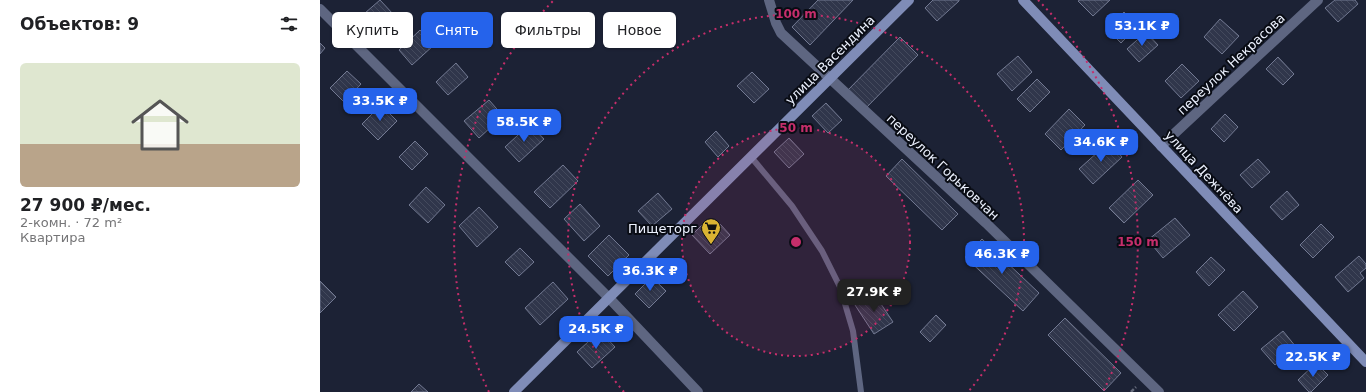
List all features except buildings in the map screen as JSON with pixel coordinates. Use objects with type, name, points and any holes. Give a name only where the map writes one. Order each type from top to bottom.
[{"type":"street","name":"переулок Горьковчан","points":[[769,0],[776,23],[781,33],[986,223],[1160,392]]},
{"type":"street","name":"улица Васендина","points":[[514,392],[610,299],[909,0]]},
{"type":"street","name":"улица Дежнёва","points":[[1023,0],[1366,362]]},
{"type":"street","name":"переулок Некрасова","points":[[1161,146],[1318,0]]},
{"type":"street","points":[[320,9],[610,299],[698,392]]},
{"type":"lane","points":[[752,157],[792,206],[822,251],[840,287],[853,331],[861,392]]},
{"type":"place","name":"Пищеторг","points":[[711,245]]}]
